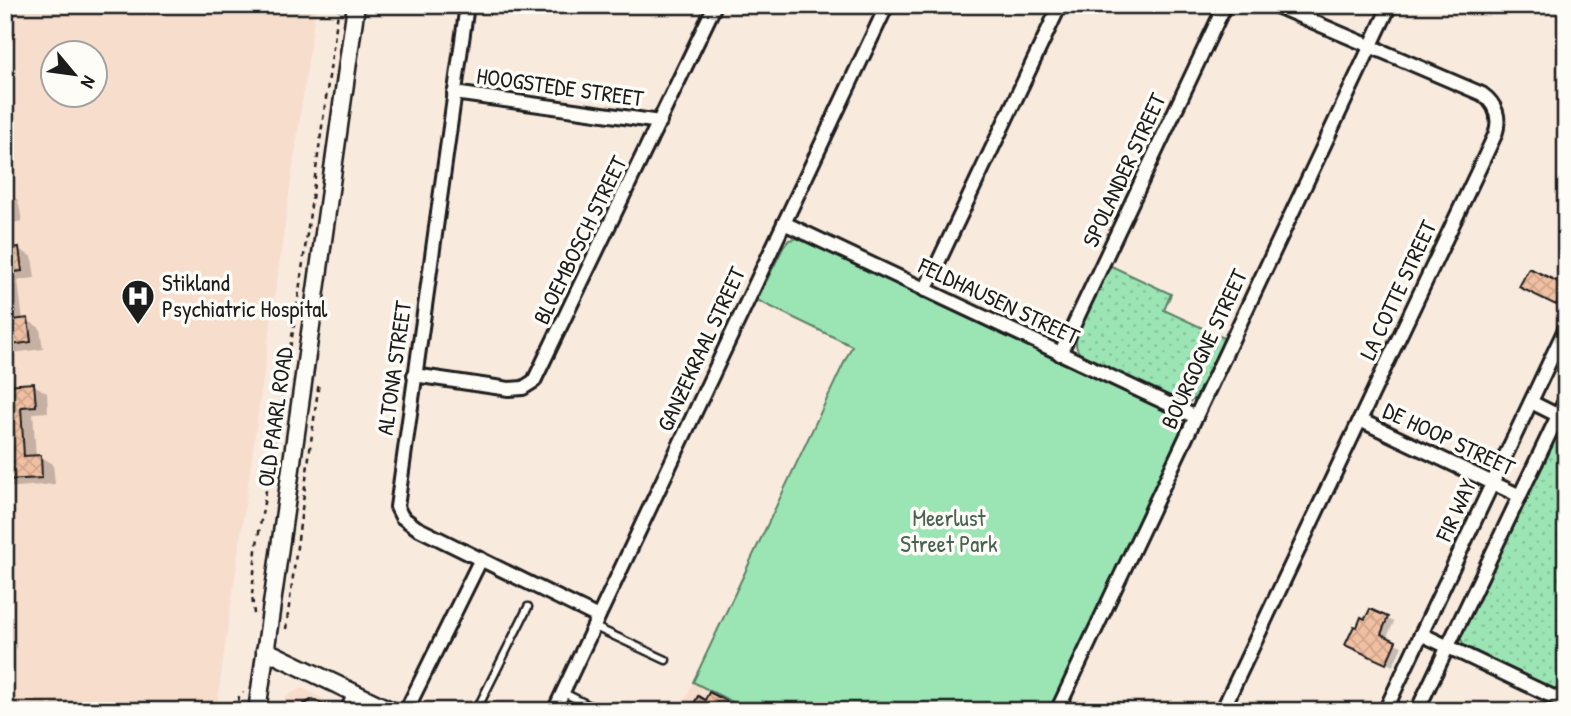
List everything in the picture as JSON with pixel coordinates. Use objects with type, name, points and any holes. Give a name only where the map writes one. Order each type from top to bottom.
[{"type":"main road","name":"OLD PAARL ROAD","points":[[257,711],[356,5]]},
{"type":"main road","points":[[265,650],[392,711]]},
{"type":"street","name":"ALTONA STREET","points":[[467,5],[414,375],[398,509],[411,525],[481,559],[596,622]]},
{"type":"street","name":"BLOEMBOSCH STREET","points":[[414,375],[509,390],[523,388],[534,381],[715,5]]},
{"type":"street","name":"GANZEKRAAL STREET","points":[[554,711],[887,5]]},
{"type":"street","points":[[925,290],[1060,5]]},
{"type":"street","name":"SPOLANDER STREET","points":[[1060,354],[1225,5]]},
{"type":"street","name":"LA COTTE STREET","points":[[1222,711],[1495,135],[1498,122],[1493,105],[1482,94],[1274,5]]},
{"type":"street","name":"BOURGOGNE STREET","points":[[1057,711],[1390,5]]},
{"type":"street","name":"HOOGSTEDE STREET","points":[[454,93],[660,122]]},
{"type":"street","name":"FELDHAUSEN STREET","points":[[784,223],[1196,417]]},
{"type":"street","name":"FIR WAY","points":[[1385,711],[1566,327]]},
{"type":"street","points":[[1417,711],[1520,496],[1562,417],[1566,399]]},
{"type":"street","points":[[1531,402],[1562,417]]},
{"type":"street","name":"DE HOOP STREET","points":[[1360,420],[1520,496]]},
{"type":"street","points":[[407,711],[481,559]]},
{"type":"street","points":[[1421,634],[1566,704]]},
{"type":"lane","points":[[476,711],[528,607]]},
{"type":"lane","points":[[596,622],[666,660]]},
{"type":"lane","points":[[342,711],[352,691]]},
{"type":"lane","points":[[562,692],[590,706],[593,711]]},
{"type":"lane","points":[[301,711],[313,704],[327,711]]},
{"type":"path","points":[[254,614],[252,595],[256,550],[296,313],[339,5]]},
{"type":"path","points":[[237,711],[239,697],[243,692]]},
{"type":"shaded area","name":"Stikland Psychiatric Hospital","points":[[5,5],[316,5],[216,711],[5,711]]},
{"type":"shaded area","points":[[693,682],[750,711],[680,711]]},
{"type":"shaded area","points":[[302,688],[348,711],[283,711],[285,697]]},
{"type":"green space","name":"Meerlust Street Park","points":[[798,238],[1174,415],[1180,422],[1180,432],[1049,711],[750,711],[693,682],[852,346],[757,300],[784,246],[789,240]]},
{"type":"green space","points":[[1109,265],[1171,294],[1164,310],[1224,338],[1198,396],[1189,402],[1180,402],[1078,352],[1077,336]]},
{"type":"green space","points":[[1566,429],[1566,697],[1469,649],[1460,637],[1557,432]]},
{"type":"building","points":[[19,247],[22,271],[5,273],[5,249]]},
{"type":"building","points":[[1529,268],[1565,285],[1556,305],[1519,287]]},
{"type":"building","points":[[28,318],[31,342],[5,346],[5,321]]},
{"type":"building","points":[[34,383],[36,406],[21,407],[24,456],[41,455],[42,478],[5,480],[5,385]]},
{"type":"building","points":[[1370,609],[1388,617],[1381,634],[1396,641],[1386,664],[1345,645],[1354,626],[1357,627],[1361,617],[1365,619]]},
{"type":"building","points":[[709,692],[727,701],[724,709],[728,711],[690,711],[698,696],[705,700]]},
{"type":"place","name":"Stikland Psychiatric Hospital","points":[[138,326]]}]
